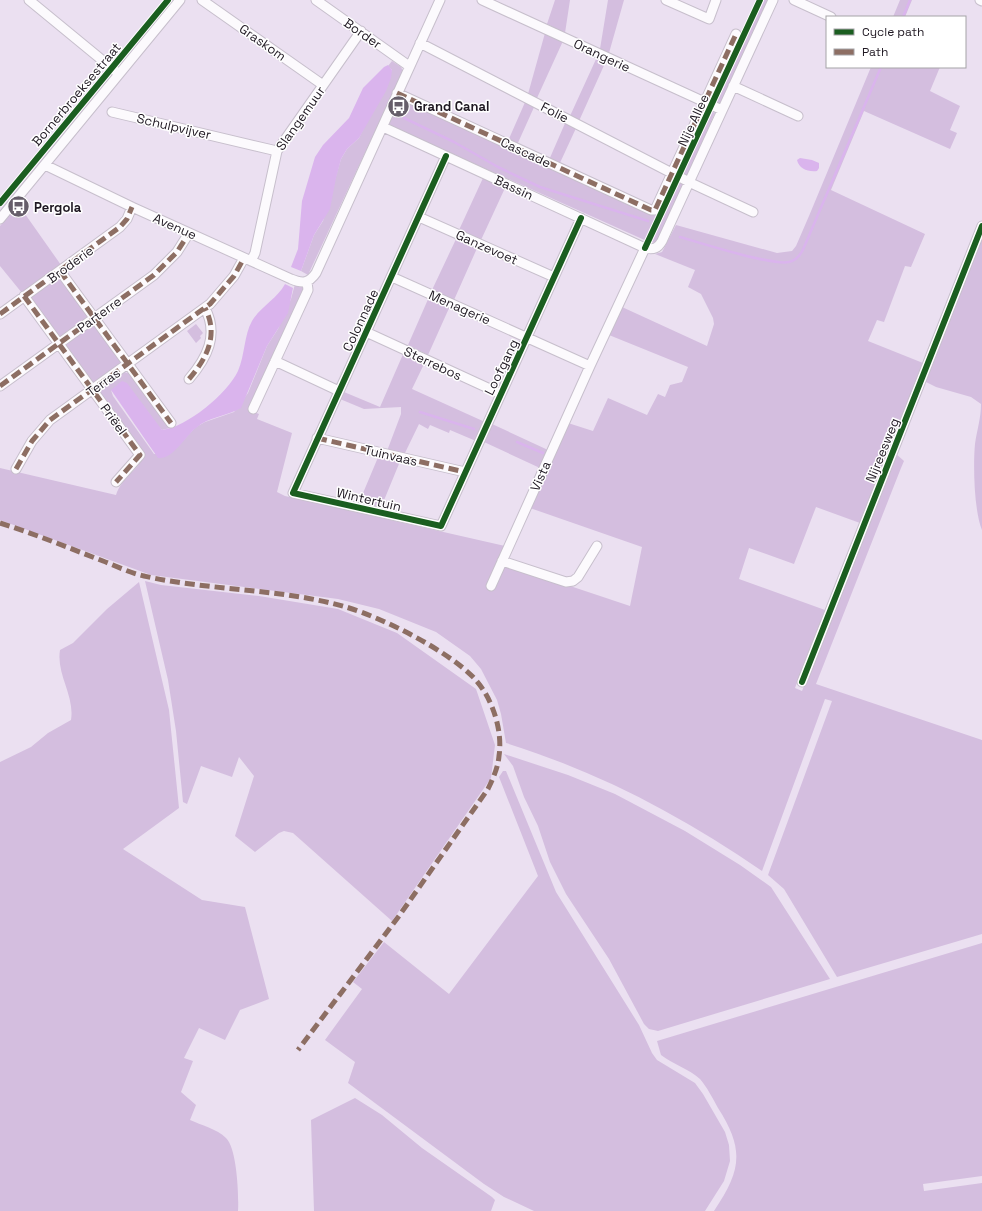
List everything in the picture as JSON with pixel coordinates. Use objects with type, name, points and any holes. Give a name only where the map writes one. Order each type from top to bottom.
[{"type":"street","points":[[29,0],[119,74]]},
{"type":"street","name":"Bornerbroeksestraat","points":[[0,219],[180,0]]},
{"type":"street","name":"Graskom","points":[[202,0],[323,85]]},
{"type":"street","name":"Border","points":[[316,0],[409,66]]},
{"type":"street","points":[[253,409],[308,290],[307,282],[312,279],[316,273],[440,0]]},
{"type":"street","name":"Orangerie","points":[[482,0],[722,110]]},
{"type":"street","points":[[666,0],[709,19],[716,0]]},
{"type":"street","name":"Nije Allee","points":[[645,248],[654,249],[660,244],[773,0]]},
{"type":"street","points":[[794,0],[829,16]]},
{"type":"street","name":"Slangemuur","points":[[248,259],[255,253],[277,151],[361,31]]},
{"type":"street","name":"Nije Allee","points":[[655,210],[736,34]]},
{"type":"street","name":"Folie","points":[[420,43],[689,182]]},
{"type":"street","points":[[733,86],[798,116]]},
{"type":"street","name":"Cascade","points":[[397,93],[651,210],[655,210]]},
{"type":"street","name":"Schulpvijver","points":[[112,112],[277,151]]},
{"type":"street","name":"Bassin","points":[[383,127],[645,248]]},
{"type":"street","name":"Colonnade","points":[[293,493],[446,156]]},
{"type":"street","name":"Avenue","points":[[45,165],[132,207],[300,283],[307,282]]},
{"type":"street","points":[[689,182],[753,212]]},
{"type":"street","name":"Broderie","points":[[0,314],[120,227],[132,207]]},
{"type":"street","name":"Ganzevoet","points":[[419,217],[554,278]]},
{"type":"street","name":"Loofgang","points":[[441,526],[582,218]]},
{"type":"street","name":"Nijreesweg","points":[[802,682],[982,226]]},
{"type":"street","name":"Parterre","points":[[0,386],[154,275],[177,252],[189,233]]},
{"type":"street","name":"Vista","points":[[491,586],[645,248]]},
{"type":"street","name":"Terras","points":[[16,470],[32,441],[50,420],[205,308],[217,297],[248,259]]},
{"type":"street","points":[[60,271],[171,423]]},
{"type":"street","name":"Menagerie","points":[[392,277],[528,338]]},
{"type":"street","name":"Priëel","points":[[24,296],[140,455],[116,482]]},
{"type":"street","points":[[189,379],[202,364],[212,337],[210,319],[205,308]]},
{"type":"street","name":"Sterrebos","points":[[366,332],[501,394]]},
{"type":"street","points":[[528,338],[590,366]]},
{"type":"street","points":[[275,361],[339,391]]},
{"type":"street","name":"Tuinvaas","points":[[317,438],[465,472]]},
{"type":"street","name":"Wintertuin","points":[[293,493],[441,526]]},
{"type":"street","points":[[502,561],[566,582],[573,581],[578,577],[597,546]]},
{"type":"shaded area","points":[[555,0],[570,0],[565,33],[547,24]]},
{"type":"shaded area","points":[[608,0],[624,0],[609,53],[600,49]]},
{"type":"shaded area","points":[[756,0],[768,0],[720,104],[710,99]]},
{"type":"shaded area","points":[[900,0],[912,0],[905,16],[893,16]]},
{"type":"shaded area","points":[[545,33],[563,41],[537,98],[528,94]]},
{"type":"shaded area","points":[[597,57],[606,61],[579,121],[570,116]]},
{"type":"shaded area","points":[[392,61],[401,67],[403,71],[308,275],[301,271],[314,235],[323,221],[341,159],[347,149],[359,138],[392,70],[388,66]]},
{"type":"shaded area","points":[[388,65],[392,70],[391,78],[386,91],[359,138],[347,149],[341,159],[330,209],[314,235],[301,271],[291,267],[298,249],[302,201],[315,157],[323,145],[349,118],[363,88],[384,67]]},
{"type":"shaded area","points":[[871,68],[940,68],[930,91],[960,106],[950,130],[957,133],[950,149],[864,111],[831,190],[925,234],[911,267],[905,266],[884,322],[877,320],[868,341],[923,363],[860,523],[816,507],[794,564],[749,548],[739,579],[825,610],[795,688],[802,691],[895,453],[904,461],[816,684],[982,740],[982,934],[837,977],[784,889],[768,875],[832,701],[825,699],[762,871],[701,832],[639,797],[574,768],[506,743],[497,700],[481,669],[470,656],[436,632],[379,609],[338,599],[151,575],[0,520],[0,468],[116,495],[122,483],[138,466],[143,456],[100,392],[101,389],[124,372],[131,374],[170,428],[162,430],[153,421],[111,390],[113,396],[154,454],[171,453],[196,427],[205,422],[234,412],[248,393],[267,346],[278,329],[291,299],[295,284],[304,288],[249,410],[259,414],[257,419],[292,433],[277,492],[285,496],[505,546],[504,564],[630,606],[642,547],[530,508],[568,423],[593,431],[608,398],[647,415],[658,394],[665,397],[670,385],[682,382],[688,367],[609,335],[622,307],[707,346],[714,324],[713,318],[701,294],[688,287],[695,270],[655,254],[662,252],[676,225],[777,253],[792,251],[796,246]]},
{"type":"shaded area","points":[[400,100],[650,213],[673,176],[684,182],[657,243],[649,242],[388,125]]},
{"type":"shaded area","points":[[526,100],[535,105],[517,145],[508,141]]},
{"type":"shaded area","points":[[706,109],[715,113],[687,177],[677,172]]},
{"type":"shaded area","points":[[566,121],[577,126],[559,165],[549,160]]},
{"type":"shaded area","points":[[800,158],[819,163],[819,168],[817,171],[810,171],[802,168],[797,160]]},
{"type":"shaded area","points":[[483,178],[505,188],[481,240],[459,230]]},
{"type":"shaded area","points":[[18,204],[61,265],[22,293],[0,266],[0,226]]},
{"type":"shaded area","points":[[982,235],[982,530],[977,512],[974,464],[975,444],[980,419],[981,404],[971,397],[936,387],[924,381]]},
{"type":"shaded area","points":[[457,237],[478,246],[454,300],[432,290]]},
{"type":"shaded area","points":[[57,278],[63,280],[88,316],[62,337],[59,336],[30,301],[31,295]]},
{"type":"shaded area","points":[[285,284],[293,288],[288,313],[267,346],[241,408],[201,424],[169,455],[163,458],[158,458],[111,390],[122,381],[127,383],[162,430],[172,428],[183,423],[216,399],[233,380],[240,365],[247,332],[252,321],[278,294]]},
{"type":"shaded area","points":[[429,297],[450,306],[428,355],[408,345]]},
{"type":"shaded area","points":[[196,324],[203,333],[200,336],[201,338],[196,343],[187,331]]},
{"type":"shaded area","points":[[92,325],[96,326],[122,364],[93,384],[66,346],[67,342]]},
{"type":"shaded area","points":[[404,352],[425,362],[412,389],[485,422],[476,441],[450,430],[449,433],[430,425],[428,429],[419,424],[404,455],[387,451],[401,414],[401,407],[364,409],[340,399],[344,392],[380,407]]},
{"type":"shaded area","points":[[492,424],[548,450],[540,468],[484,442]]},
{"type":"shaded area","points":[[379,455],[401,459],[380,510],[358,505]]},
{"type":"shaded area","points":[[145,581],[161,585],[259,596],[338,609],[397,633],[476,689],[495,745],[491,778],[392,921],[293,833],[284,831],[279,833],[255,852],[235,836],[254,776],[239,757],[232,777],[201,766],[187,804],[183,802],[176,731],[168,680]]},
{"type":"shaded area","points":[[139,582],[169,710],[179,808],[123,849],[202,900],[245,907],[269,999],[240,1010],[225,1040],[199,1028],[184,1058],[193,1061],[181,1092],[196,1105],[190,1120],[218,1132],[230,1143],[235,1162],[238,1211],[0,1211],[0,762],[31,747],[48,733],[71,720],[72,711],[59,659],[60,650],[73,643],[107,609]]},
{"type":"shaded area","points":[[504,754],[568,775],[615,794],[685,831],[740,865],[771,887],[830,979],[658,1031],[649,1029],[644,1024],[609,959],[566,894],[550,862],[538,826],[524,797],[513,766]]},
{"type":"shaded area","points":[[503,771],[506,771],[556,892],[639,1025],[652,1053],[657,1060],[695,1083],[725,1132],[729,1145],[730,1161],[724,1181],[705,1211],[534,1211],[504,1197],[484,1184],[348,1083],[355,1062],[325,1040],[362,989],[353,982],[384,942],[449,994],[538,876],[499,777]]},
{"type":"shaded area","points":[[982,943],[982,1176],[923,1184],[924,1191],[982,1183],[982,1211],[714,1211],[730,1184],[734,1172],[736,1148],[733,1136],[703,1082],[691,1072],[661,1055],[657,1041]]},
{"type":"shaded area","points":[[355,1098],[382,1115],[422,1148],[492,1197],[495,1200],[491,1211],[314,1211],[311,1120]]},
{"type":"waterway","points":[[903,16],[910,0]]},
{"type":"waterway","points":[[680,237],[768,261],[789,262],[797,258],[804,248],[881,68]]},
{"type":"waterway","points":[[404,118],[454,142],[498,167],[540,187],[648,221]]},
{"type":"waterway","points":[[420,412],[474,429]]},
{"type":"waterway","points":[[517,442],[543,453]]},
{"type":"marked path","points":[[397,93],[651,210],[655,210],[736,34]]},
{"type":"marked path","points":[[0,314],[120,227],[127,219],[132,207]]},
{"type":"marked path","points":[[0,386],[154,275],[177,252],[189,233]]},
{"type":"marked path","points":[[16,469],[32,441],[50,420],[210,304],[234,276],[244,258]]},
{"type":"marked path","points":[[60,271],[171,423]]},
{"type":"marked path","points":[[24,296],[140,455],[116,482]]},
{"type":"marked path","points":[[189,379],[201,363],[209,346],[211,328],[205,308]]},
{"type":"marked path","points":[[317,438],[465,472]]},
{"type":"marked path","points":[[0,523],[144,576],[169,581],[296,596],[346,607],[361,612],[414,636],[448,657],[474,678],[486,695],[495,714],[498,725],[500,746],[498,765],[488,789],[399,916],[298,1050]]},
{"type":"cycle path","points":[[0,203],[168,0]]},
{"type":"cycle path","points":[[645,248],[760,0]]},
{"type":"cycle path","points":[[446,156],[293,493],[441,526],[581,218]]},
{"type":"cycle path","points":[[802,682],[982,226]]},
{"type":"place","name":"Grand Canal","points":[[399,106]]},
{"type":"place","name":"Pergola","points":[[18,207]]}]
